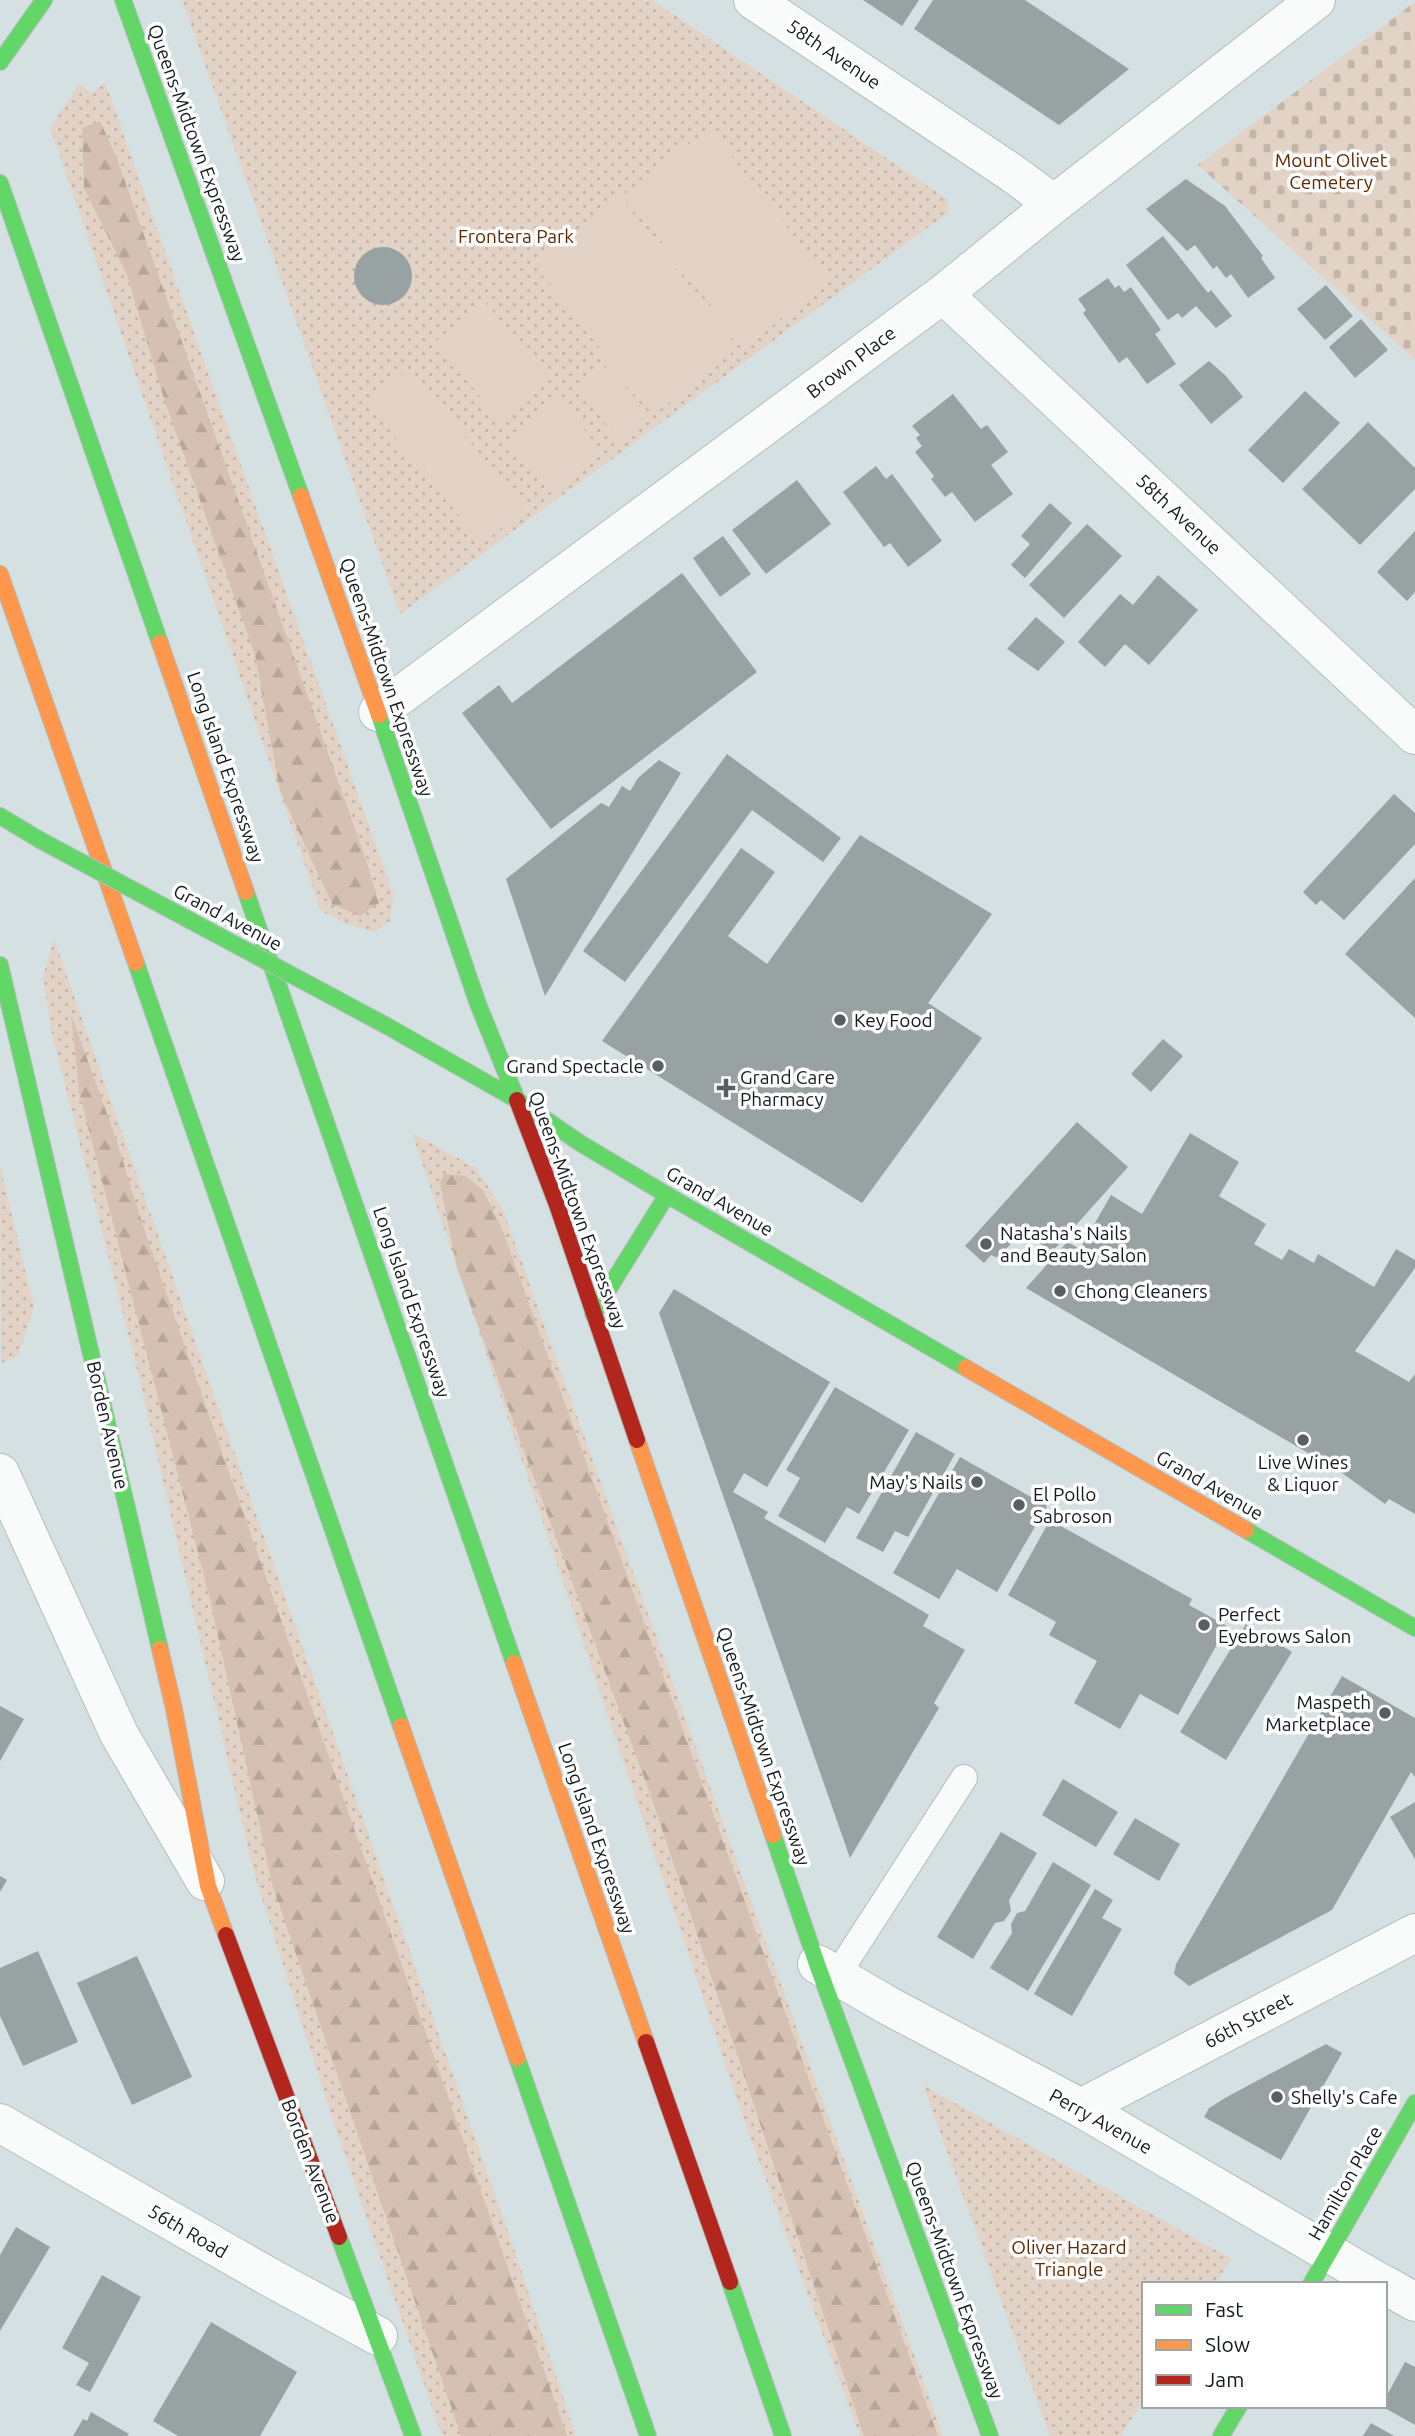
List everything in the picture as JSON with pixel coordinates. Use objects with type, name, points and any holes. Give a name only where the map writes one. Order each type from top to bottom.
[{"type":"main road","points":[[0,62],[44,0]]},
{"type":"main road","name":"Queens-Midtown Expressway","points":[[124,0],[378,712],[478,1004],[557,1205],[593,1314],[827,1969],[990,2436]]},
{"type":"main road","name":"Long Island Expressway","points":[[0,183],[783,2436]]},
{"type":"main road","points":[[0,574],[648,2436]]},
{"type":"main road","name":"Grand Avenue","points":[[0,816],[387,1026],[517,1100],[580,1143],[667,1195],[1415,1628]]},
{"type":"main road","name":"Borden Avenue","points":[[0,965],[174,1709],[208,1886],[276,2072],[378,2336],[413,2436]]},
{"type":"main road","points":[[593,1314],[667,1195]]},
{"type":"main road","name":"Hamilton Place","points":[[1320,2268],[1415,2103]]},
{"type":"main road","points":[[1221,2436],[1238,2408]]},
{"type":"street","name":"58th Avenue","points":[[753,0],[1054,204]]},
{"type":"street","name":"Brown Place","points":[[378,712],[943,294],[1316,0]]},
{"type":"street","name":"58th Avenue","points":[[943,294],[1415,735]]},
{"type":"street","name":"Borden Avenue","points":[[2,1481],[119,1734],[208,1886]]},
{"type":"street","name":"66th Street","points":[[1081,2108],[1415,1933]]},
{"type":"street","name":"Perry Avenue","points":[[827,1969],[887,2006],[1081,2108],[1320,2268],[1373,2282]]},
{"type":"street","name":"56th Road","points":[[0,2123],[378,2336]]},
{"type":"street","name":"Perry Avenue","points":[[1387,2287],[1415,2302]]},
{"type":"lane","points":[[827,1969],[964,1778]]},
{"type":"green space","name":"Frontera Park","points":[[182,0],[652,0],[947,199],[948,213],[400,614]]},
{"type":"green space","name":"Mount Olivet Cemetery","points":[[1415,2],[1415,360],[1198,165]]},
{"type":"green space","points":[[105,82],[394,896],[390,921],[374,932],[344,923],[321,911],[50,128],[79,84],[93,93]]},
{"type":"green space","points":[[100,121],[116,156],[365,857],[379,903],[360,916],[332,904],[280,791],[255,655],[164,399],[127,275],[84,188],[82,128]]},
{"type":"green space","points":[[709,128],[829,281],[744,348],[625,194]]},
{"type":"green space","points":[[620,197],[738,348],[653,415],[534,265]]},
{"type":"green space","points":[[484,301],[549,380],[500,421],[435,342]]},
{"type":"green space","points":[[608,365],[650,416],[620,441],[578,390]]},
{"type":"green space","points":[[408,369],[463,434],[421,469],[367,403]]},
{"type":"green space","points":[[559,398],[603,453],[552,494],[508,440]]},
{"type":"green space","points":[[465,436],[524,509],[482,544],[422,470]]},
{"type":"green space","points":[[54,939],[512,2243],[576,2436],[442,2436],[333,2121],[254,1873],[138,1373],[52,1034],[43,977]]},
{"type":"green space","points":[[71,1014],[567,2436],[461,2436],[273,1887],[209,1595],[79,1092]]},
{"type":"green space","points":[[412,1133],[476,1168],[503,1210],[943,2436],[860,2436],[745,2123]]},
{"type":"green space","points":[[0,1166],[34,1307],[18,1356],[1,1363]]},
{"type":"green space","points":[[444,1174],[466,1176],[483,1190],[502,1229],[938,2436],[864,2436],[653,1802],[457,1268],[440,1183]]},
{"type":"green space","name":"Oliver Hazard Triangle","points":[[923,2085],[1231,2259],[1216,2282],[1142,2282],[1142,2402],[1121,2436],[1050,2436]]},
{"type":"building","points":[[863,0],[919,0],[902,26]]},
{"type":"building","points":[[933,0],[1025,0],[1129,69],[1059,125],[914,29]]},
{"type":"building","points":[[1186,179],[1225,206],[1263,256],[1261,258],[1275,278],[1248,298],[1231,274],[1226,278],[1217,266],[1213,269],[1195,245],[1187,251],[1146,209]]},
{"type":"building","points":[[1163,236],[1208,293],[1211,290],[1232,316],[1216,328],[1196,306],[1182,318],[1178,313],[1168,320],[1126,265]]},
{"type":"building","points":[[383,247],[394,249],[407,260],[412,276],[410,287],[399,300],[383,305],[372,303],[359,292],[354,276],[356,265],[367,252]]},
{"type":"building","points":[[1108,278],[1115,288],[1119,285],[1124,292],[1131,287],[1161,330],[1155,334],[1176,364],[1147,384],[1127,357],[1119,363],[1083,313],[1086,310],[1078,299]]},
{"type":"building","points":[[1326,285],[1353,316],[1325,340],[1297,309]]},
{"type":"building","points":[[1361,319],[1388,350],[1355,378],[1329,347]]},
{"type":"building","points":[[1209,361],[1243,397],[1211,424],[1179,385]]},
{"type":"building","points":[[1305,391],[1340,423],[1283,483],[1248,450]]},
{"type":"building","points":[[953,394],[981,429],[987,425],[1008,452],[991,465],[1013,494],[975,522],[952,492],[945,497],[931,479],[934,476],[915,452],[922,446],[916,438],[920,435],[912,426]]},
{"type":"building","points":[[1368,422],[1415,468],[1415,489],[1360,545],[1302,489]]},
{"type":"building","points":[[876,466],[886,479],[892,474],[942,541],[908,567],[890,543],[884,547],[843,492]]},
{"type":"building","points":[[797,480],[831,524],[766,574],[732,530]]},
{"type":"building","points":[[1050,503],[1072,523],[1025,578],[1011,565],[1030,544],[1021,536]]},
{"type":"building","points":[[1087,524],[1122,556],[1064,618],[1029,585]]},
{"type":"building","points":[[1415,531],[1415,592],[1407,601],[1377,572]]},
{"type":"building","points":[[723,536],[751,574],[720,597],[693,558]]},
{"type":"building","points":[[682,573],[757,672],[551,829],[462,713],[499,685],[512,703]]},
{"type":"building","points":[[1158,575],[1198,610],[1149,665],[1125,644],[1105,667],[1078,642],[1120,594],[1133,605]]},
{"type":"building","points":[[1036,617],[1065,642],[1038,671],[1007,649]]},
{"type":"building","points":[[727,754],[841,838],[823,862],[752,810],[625,982],[583,951]]},
{"type":"building","points":[[659,760],[681,773],[545,996],[506,879],[601,803],[609,807],[622,786],[630,791],[638,778]]},
{"type":"building","points":[[1394,794],[1415,813],[1415,844],[1344,920],[1321,900],[1316,905],[1303,892]]},
{"type":"building","name":"Key Food","points":[[860,835],[992,914],[928,1003],[982,1038],[862,1203],[602,1041],[741,848],[775,872],[728,936],[767,964]]},
{"type":"building","points":[[1415,878],[1415,1018],[1345,954]]},
{"type":"building","points":[[1163,1039],[1183,1056],[1151,1092],[1131,1074]]},
{"type":"building","points":[[1077,1122],[1128,1167],[1051,1253],[1024,1229],[998,1258],[991,1255],[984,1263],[965,1246]]},
{"type":"building","points":[[1190,1133],[1239,1162],[1219,1196],[1266,1224],[1254,1244],[1282,1260],[1289,1249],[1314,1263],[1318,1254],[1374,1287],[1396,1249],[1415,1260],[1415,1268],[1355,1351],[1409,1382],[1415,1374],[1415,1514],[1389,1499],[1385,1504],[1342,1473],[1026,1288],[1067,1242],[1080,1249],[1111,1195],[1142,1214]]},
{"type":"building","points":[[674,1289],[830,1382],[767,1487],[744,1473],[733,1492],[768,1512],[764,1518],[929,1615],[923,1626],[965,1650],[934,1703],[939,1708],[850,1858],[659,1313]]},
{"type":"building","points":[[835,1387],[909,1430],[859,1514],[847,1507],[825,1543],[778,1516],[800,1478],[786,1470]]},
{"type":"building","points":[[916,1432],[955,1454],[908,1537],[895,1531],[883,1552],[856,1538]]},
{"type":"building","points":[[960,1457],[1047,1506],[997,1592],[957,1569],[939,1599],[893,1573]]},
{"type":"building","points":[[1050,1520],[1192,1599],[1189,1605],[1227,1626],[1178,1715],[1140,1694],[1120,1729],[1074,1703],[1097,1661],[1049,1635],[1056,1622],[1008,1595]]},
{"type":"building","points":[[1246,1624],[1292,1652],[1226,1760],[1180,1732]]},
{"type":"building","points":[[1342,1676],[1415,1718],[1415,1777],[1411,1772],[1332,1910],[1189,1986],[1174,1974],[1176,1964]]},
{"type":"building","points":[[0,1706],[24,1719],[0,1761]]},
{"type":"building","points":[[1063,1779],[1118,1812],[1096,1847],[1042,1815]]},
{"type":"building","points":[[1415,1802],[1415,1859],[1390,1817]]},
{"type":"building","points":[[1135,1818],[1180,1844],[1159,1881],[1113,1854]]},
{"type":"building","points":[[1001,1832],[1037,1853],[1009,1900],[1011,1911],[1004,1921],[995,1923],[973,1959],[937,1937]]},
{"type":"building","points":[[1053,1862],[1091,1885],[1028,1991],[990,1968],[1012,1933],[1011,1924],[1017,1913],[1025,1911]]},
{"type":"building","points":[[0,1876],[7,1880],[0,1892]]},
{"type":"building","points":[[1095,1889],[1113,1900],[1102,1918],[1122,1929],[1072,2016],[1034,1994]]},
{"type":"building","points":[[38,1951],[78,2042],[23,2066],[0,2016],[0,1968]]},
{"type":"building","points":[[137,1956],[192,2077],[132,2105],[77,1983]]},
{"type":"building","points":[[1326,2044],[1342,2053],[1281,2160],[1204,2117],[1209,2108],[1225,2098]]},
{"type":"building","points":[[16,2227],[50,2247],[0,2331],[0,2255]]},
{"type":"building","points":[[102,2275],[141,2297],[90,2392],[76,2385],[89,2363],[62,2348]]},
{"type":"building","points":[[211,2322],[297,2372],[260,2436],[178,2436],[153,2421]]},
{"type":"building","points":[[1405,2362],[1415,2367],[1415,2425],[1385,2408],[1387,2395]]},
{"type":"building","points":[[91,2412],[129,2434],[73,2436],[83,2419],[87,2421]]},
{"type":"building","points":[[1371,2423],[1394,2436],[1363,2436]]},
{"type":"traffic: fast","points":[[0,62],[44,0]]},
{"type":"traffic: fast","points":[[123,0],[301,496]]},
{"type":"traffic: fast","points":[[0,183],[160,643]]},
{"type":"traffic: fast","points":[[379,715],[478,1004],[517,1100]]},
{"type":"traffic: fast","points":[[0,816],[40,840]]},
{"type":"traffic: fast","points":[[40,840],[387,1026]]},
{"type":"traffic: fast","points":[[246,892],[514,1663]]},
{"type":"traffic: fast","points":[[136,963],[401,1726]]},
{"type":"traffic: fast","points":[[0,965],[160,1649]]},
{"type":"traffic: fast","points":[[387,1026],[517,1100],[580,1143],[667,1195],[966,1368]]},
{"type":"traffic: fast","points":[[593,1314],[667,1195]]},
{"type":"traffic: fast","points":[[1246,1530],[1415,1628]]},
{"type":"traffic: fast","points":[[773,1835],[817,1964],[990,2436]]},
{"type":"traffic: fast","points":[[517,2058],[648,2436]]},
{"type":"traffic: fast","points":[[1312,2282],[1415,2103]]},
{"type":"traffic: fast","points":[[339,2237],[413,2436]]},
{"type":"traffic: fast","points":[[730,2282],[783,2436]]},
{"type":"traffic: fast","points":[[1221,2436],[1238,2408]]},
{"type":"traffic: slow","points":[[301,496],[379,715]]},
{"type":"traffic: slow","points":[[0,574],[136,963]]},
{"type":"traffic: slow","points":[[160,643],[246,892]]},
{"type":"traffic: slow","points":[[966,1368],[1246,1530]]},
{"type":"traffic: slow","points":[[637,1440],[773,1835]]},
{"type":"traffic: slow","points":[[160,1649],[208,1886],[226,1935]]},
{"type":"traffic: slow","points":[[514,1663],[646,2042]]},
{"type":"traffic: slow","points":[[401,1726],[517,2058]]},
{"type":"traffic: jam","points":[[517,1100],[557,1205],[637,1440]]},
{"type":"traffic: jam","points":[[226,1935],[339,2237]]},
{"type":"traffic: jam","points":[[646,2042],[730,2282]]},
{"type":"place","name":"Key Food","points":[[840,1020]]},
{"type":"place","name":"Grand Spectacle","points":[[658,1066]]},
{"type":"place","name":"Grand Care Pharmacy","points":[[726,1088]]},
{"type":"place","name":"Natasha's Nails and Beauty Salon","points":[[986,1244]]},
{"type":"place","name":"Chong Cleaners","points":[[1060,1291]]},
{"type":"place","name":"Live Wines & Liquor","points":[[1303,1440]]},
{"type":"place","name":"May's Nails","points":[[977,1482]]},
{"type":"place","name":"El Pollo Sabroson","points":[[1019,1505]]},
{"type":"place","name":"Perfect Eyebrows Salon","points":[[1204,1625]]},
{"type":"place","name":"Maspeth Marketplace","points":[[1385,1713]]},
{"type":"place","name":"Shelly's Cafe","points":[[1277,2097]]}]
